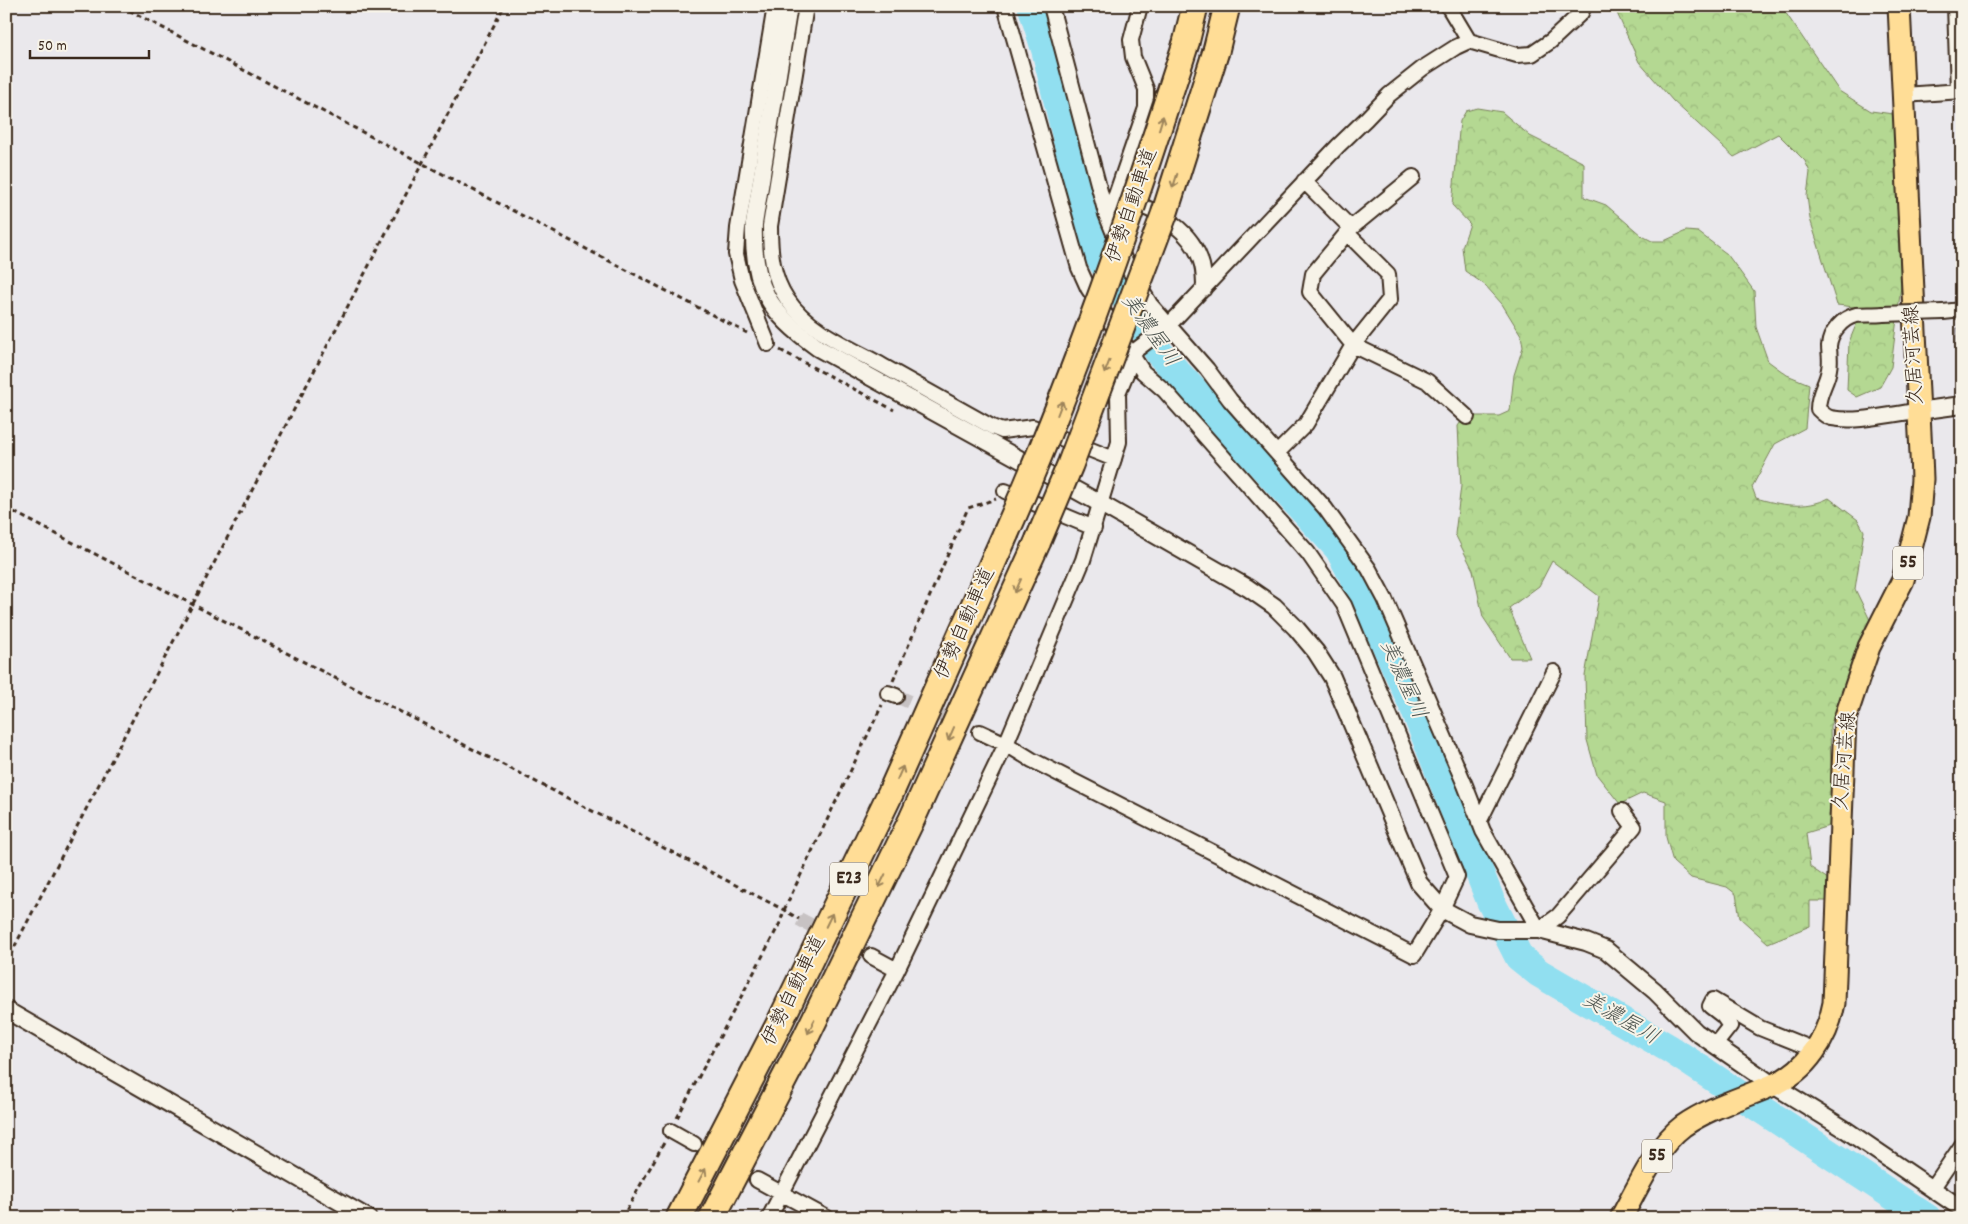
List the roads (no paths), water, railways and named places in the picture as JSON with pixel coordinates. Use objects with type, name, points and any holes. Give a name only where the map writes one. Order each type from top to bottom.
[{"type":"highway","name":"伊勢自動車道","points":[[679,1218],[779,1024],[891,792],[1041,454],[1097,310],[1143,177],[1186,43],[1195,6]]},
{"type":"highway","name":"伊勢自動車道","points":[[712,1218],[806,1037],[912,819],[1038,541],[1070,465],[1164,215],[1216,51],[1228,6]]},
{"type":"main road","name":"久居河芸線","points":[[1621,1218],[1654,1160],[1672,1137],[1683,1127],[1712,1110],[1789,1077],[1804,1064],[1815,1050],[1825,1035],[1831,1019],[1834,1002],[1846,719],[1869,647],[1903,580],[1919,517],[1922,479],[1899,6]]},
{"type":"street","points":[[768,344],[742,280],[736,254],[738,228],[775,6]]},
{"type":"street","points":[[789,6],[754,224],[756,263],[763,288],[775,310],[794,330],[818,348],[1101,504],[1248,588],[1274,606],[1316,652],[1332,677],[1419,884],[1442,909],[1470,924],[1498,930],[1533,930],[1586,942],[1606,950],[1655,991],[1696,1032],[1767,1087],[1843,1128],[1962,1209]]},
{"type":"street","points":[[806,6],[770,226],[770,252],[776,275],[787,299],[806,320],[833,338],[992,428],[1002,431],[1033,427],[1114,460]]},
{"type":"street","points":[[980,732],[1414,955],[1442,909],[1457,877],[1344,605],[1308,553],[1166,391],[1143,372],[1135,353],[1088,288],[1079,268],[1005,6]]},
{"type":"street","points":[[1051,6],[1106,214],[1128,268],[1165,328],[1207,369],[1230,400],[1325,508],[1370,569],[1385,598],[1465,784],[1479,822],[1533,930]]},
{"type":"street","points":[[1106,214],[1116,195],[1146,108],[1146,88],[1133,56],[1132,40],[1140,6]]},
{"type":"street","points":[[1448,6],[1469,40],[1517,55],[1532,54],[1550,41],[1581,13],[1584,6]]},
{"type":"street","points":[[1904,95],[1960,91],[1955,6]]},
{"type":"street","points":[[769,1218],[897,970],[1006,744],[1083,560],[1094,528],[1114,460],[1120,432],[1118,393],[1135,353],[1165,328],[1204,289],[1304,181],[1389,95],[1423,68],[1469,40]]},
{"type":"street","points":[[1413,177],[1349,230],[1312,274],[1310,292],[1353,345],[1427,381],[1467,417]]},
{"type":"street","points":[[1277,453],[1306,424],[1353,345],[1390,299],[1388,274],[1304,181]]},
{"type":"street","points":[[1116,195],[1158,214],[1184,234],[1197,253],[1202,266],[1204,289]]},
{"type":"street","points":[[1962,310],[1855,316],[1838,327],[1832,336],[1830,344],[1830,366],[1828,376],[1819,394],[1818,409],[1830,418],[1858,419],[1962,405]]},
{"type":"street","points":[[1005,491],[1094,528]]},
{"type":"street","points":[[1479,822],[1554,672]]},
{"type":"street","points":[[1533,930],[1558,916],[1634,827],[1622,811]]},
{"type":"street","points":[[871,956],[897,970]]},
{"type":"street","points":[[1715,1045],[1730,1026],[1723,1016],[1710,1006],[1713,1000],[1760,1028],[1815,1050]]},
{"type":"street","points":[[6,1010],[368,1218]]},
{"type":"street","points":[[671,1131],[694,1144]]},
{"type":"street","points":[[1932,1189],[1962,1145]]},
{"type":"street","points":[[757,1180],[827,1218]]},
{"type":"waterway","name":"美濃屋川","points":[[1032,6],[1046,51],[1093,246],[1160,354],[1339,549],[1366,600],[1414,707],[1491,902],[1519,957],[1539,973],[1670,1049],[1927,1218]]},
{"type":"tunnel","points":[[896,696],[980,732]]},
{"type":"tunnel","points":[[799,919],[871,956]]},
{"type":"tunnel","points":[[694,1144],[757,1180]]}]
